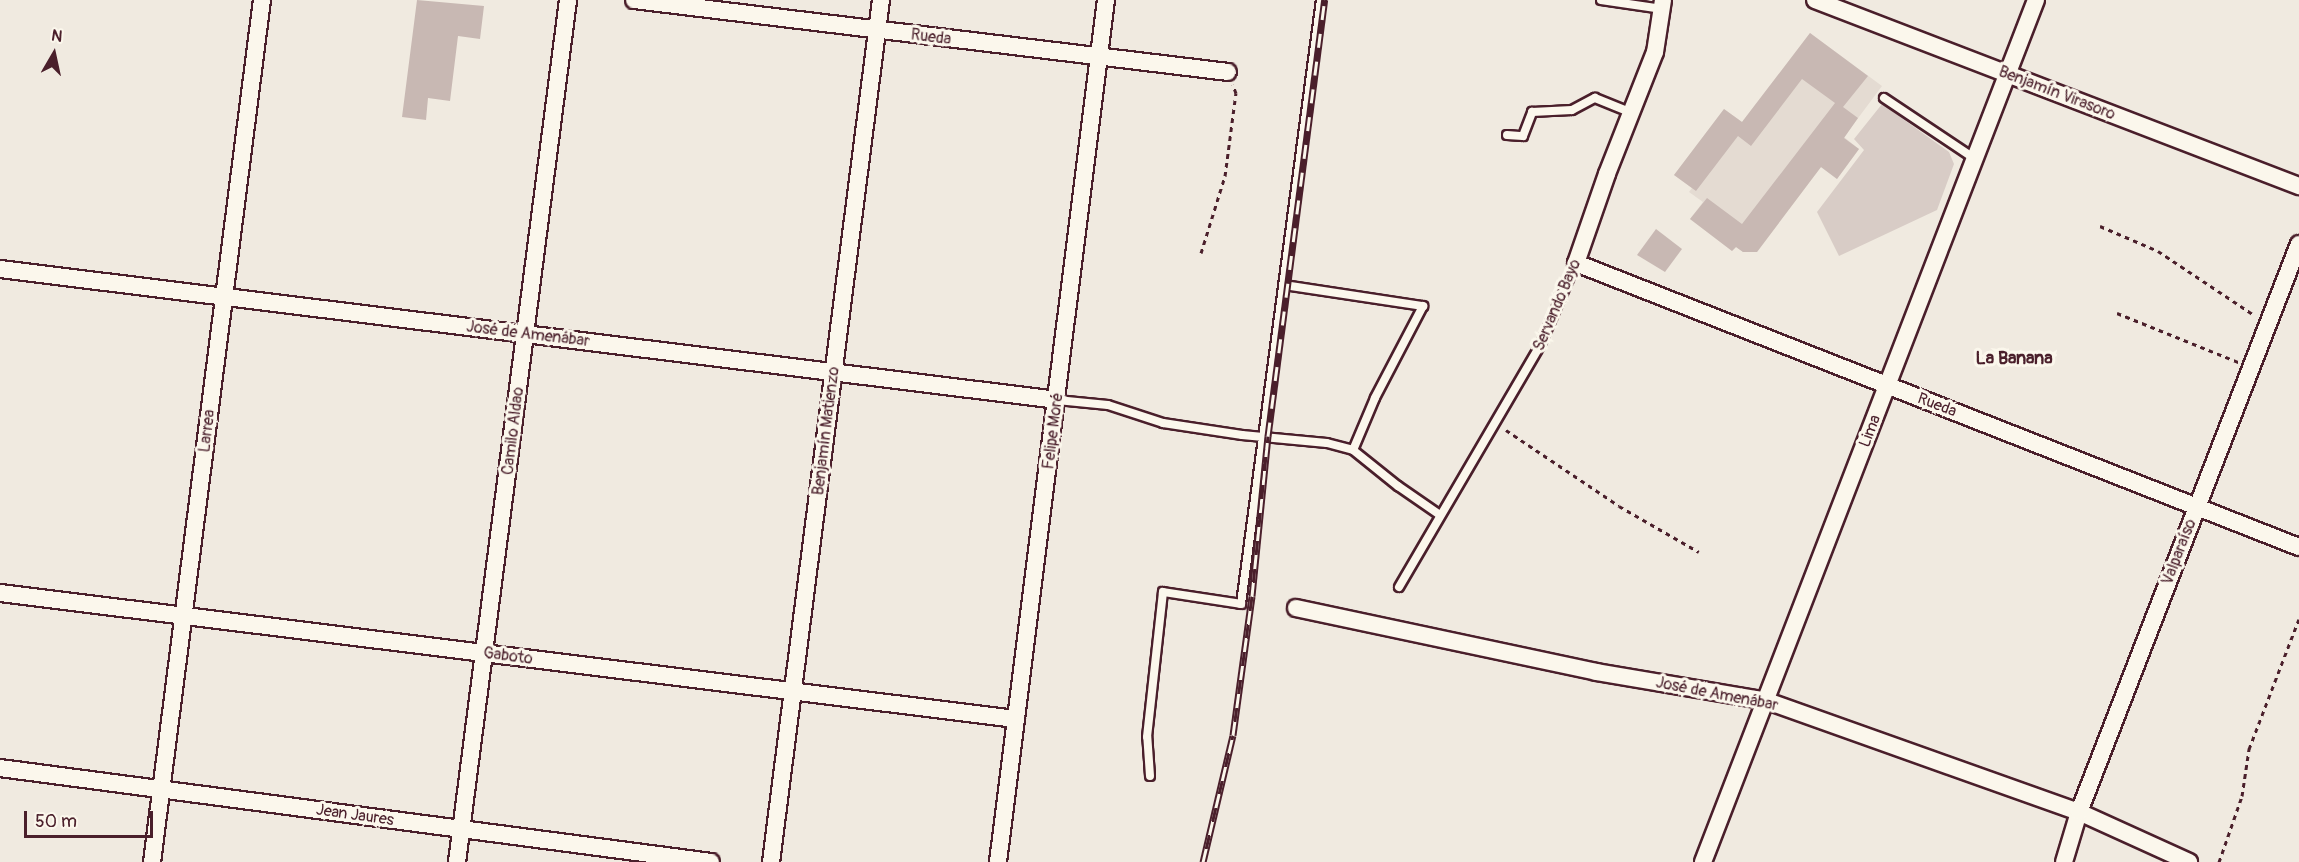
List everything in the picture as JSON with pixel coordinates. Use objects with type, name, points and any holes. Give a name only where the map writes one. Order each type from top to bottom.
[{"type":"street","name":"Larrea","points":[[152,862],[262,0]]},
{"type":"street","name":"Camilo Aldao","points":[[457,862],[568,0]]},
{"type":"street","name":"Rueda","points":[[634,0],[1228,72]]},
{"type":"street","name":"Benjamín Matienzo","points":[[771,862],[881,0]]},
{"type":"street","name":"Felipe Moré","points":[[998,862],[1106,0]]},
{"type":"street","name":"Benjamín Virasoro","points":[[1815,0],[2299,186]]},
{"type":"street","name":"Lima","points":[[1703,862],[2036,0]]},
{"type":"street","name":"Servando Bayo","points":[[1576,263],[1630,112],[1655,52],[1662,5]]},
{"type":"street","name":"Valparaíso","points":[[2064,862],[2079,812],[2299,244]]},
{"type":"street","name":"Rueda","points":[[1576,263],[2299,547]]},
{"type":"street","name":"José de Amenábar","points":[[0,269],[1057,400]]},
{"type":"street","name":"Gaboto","points":[[0,593],[1016,719]]},
{"type":"street","name":"José de Amenábar","points":[[1296,608],[1596,672],[1767,701],[2079,812],[2190,862]]},
{"type":"street","name":"Jean Jaures","points":[[0,768],[711,862]]},
{"type":"lane","points":[[1150,776],[1147,737],[1163,592],[1241,604],[1321,0]]},
{"type":"lane","points":[[1601,0],[1662,5]]},
{"type":"lane","points":[[1507,135],[1523,136],[1532,112],[1572,110],[1595,98],[1630,112]]},
{"type":"lane","points":[[1884,98],[1975,159]]},
{"type":"lane","name":"Servando Bayo","points":[[1399,587],[1440,515],[1497,424],[1550,326],[1576,263]]},
{"type":"lane","points":[[1284,285],[1423,306],[1375,398],[1353,450]]},
{"type":"lane","points":[[1057,400],[1108,405],[1163,423],[1242,435],[1327,443],[1353,450],[1398,486],[1440,515]]},
{"type":"path","points":[[1201,253],[1225,176],[1236,93],[1228,72]]},
{"type":"path","points":[[2100,226],[2158,250],[2268,325]]},
{"type":"path","points":[[2117,313],[2251,367]]},
{"type":"path","points":[[1497,424],[1619,506],[1699,552]]},
{"type":"path","points":[[2219,862],[2241,796],[2249,750],[2299,619]]},
{"type":"shaded area","points":[[1810,33],[1882,86],[1844,137],[1859,149],[1837,179],[1821,167],[1757,252],[1743,252],[1736,247],[1732,251],[1690,219],[1703,202],[1689,192],[1692,188],[1674,175],[1724,109],[1742,122]]},
{"type":"shaded area","points":[[1882,104],[1949,152],[1954,164],[1937,210],[1839,256],[1817,212],[1864,150],[1854,139]]},
{"type":"building","points":[[417,0],[484,6],[480,39],[458,36],[450,101],[428,98],[426,120],[402,117]]},
{"type":"building","points":[[1810,33],[1868,76],[1843,107],[1858,118],[1844,138],[1859,149],[1837,179],[1821,167],[1757,252],[1743,252],[1736,247],[1732,251],[1690,219],[1707,198],[1742,224],[1835,103],[1802,79],[1751,146],[1738,136],[1696,191],[1674,175],[1724,109],[1742,122]]},
{"type":"building","points":[[1656,229],[1682,249],[1665,272],[1637,255]]},
{"type":"railway","points":[[1203,862],[1233,735],[1252,596],[1268,436],[1325,0]]},
{"type":"district","name":"La Banana","points":[[2014,359]]}]
